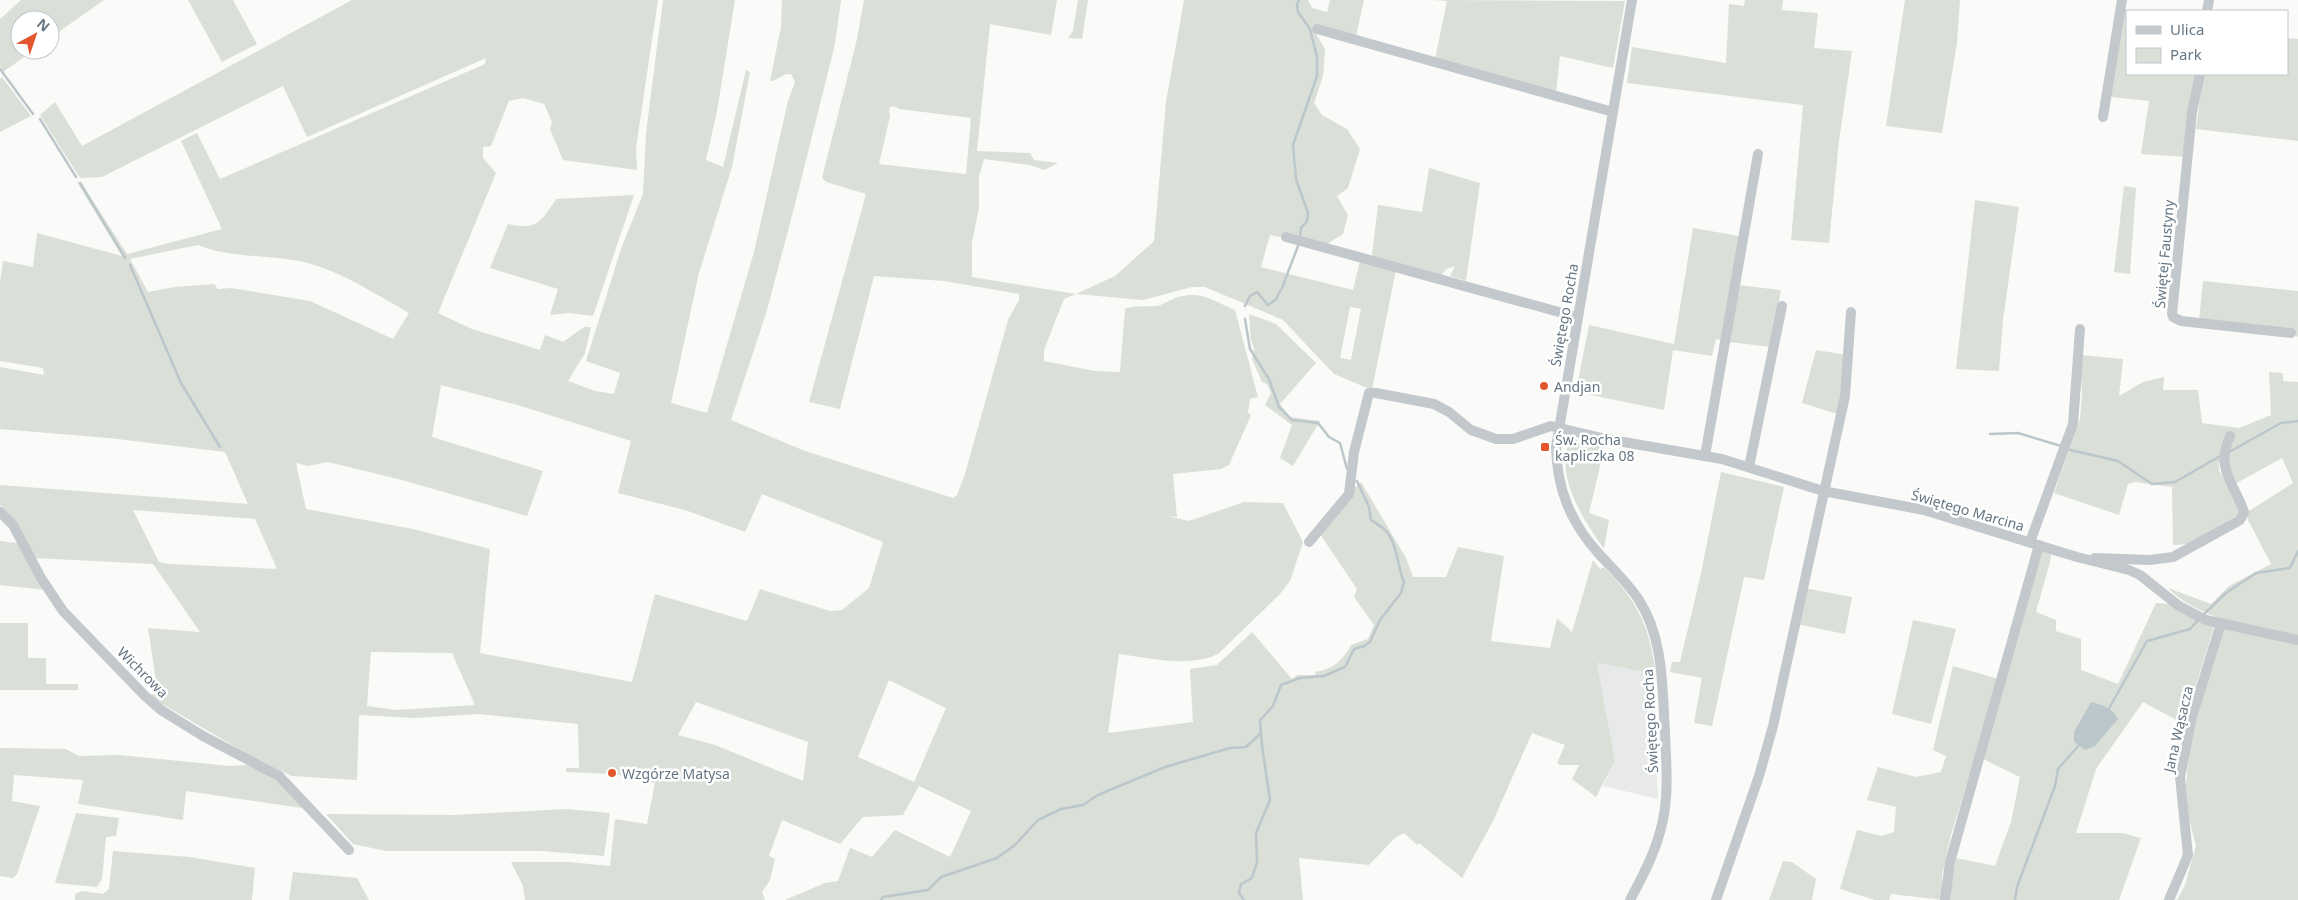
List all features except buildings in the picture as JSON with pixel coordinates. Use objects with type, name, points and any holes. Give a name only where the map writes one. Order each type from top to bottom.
[{"type":"street","name":"Świętego Rocha","points":[[1630,900],[1655,849],[1665,806],[1666,767],[1660,658],[1652,625],[1638,599],[1587,541],[1566,506],[1556,464],[1558,428],[1632,0]]},
{"type":"street","points":[[2103,117],[2122,0]]},
{"type":"street","points":[[1317,29],[1612,112]]},
{"type":"street","name":"Świętej Faustyny","points":[[2200,75],[2192,112],[2173,317],[2181,321],[2291,333]]},
{"type":"street","points":[[1705,456],[1758,154]]},
{"type":"street","points":[[1286,237],[1577,318]]},
{"type":"street","points":[[1749,468],[1782,306]]},
{"type":"street","points":[[1716,900],[1759,776],[1773,726],[1845,396],[1851,312]]},
{"type":"street","points":[[1945,900],[1950,862],[2034,544],[2073,424],[2080,329]]},
{"type":"street","points":[[1310,542],[1349,494],[1354,452],[1369,393],[1376,392],[1434,404],[1449,412],[1471,430],[1496,439],[1513,439],[1551,426],[1558,428]]},
{"type":"street","name":"Świętego Marcina","points":[[1558,428],[1606,439],[1705,456],[1823,492],[1924,510],[2140,575],[2179,606],[2206,620],[2298,640]]},
{"type":"street","points":[[2077,557],[2150,560],[2173,557],[2240,520],[2244,512],[2228,481],[2224,462],[2226,445],[2230,436]]},
{"type":"street","name":"Wichrowa","points":[[0,512],[13,526],[41,578],[63,611],[145,696],[161,710],[203,736],[279,776],[349,850]]},
{"type":"street","name":"Jana Wąsacza","points":[[2170,900],[2188,855],[2179,790],[2180,777],[2192,717],[2221,623]]},
{"type":"shaded area","points":[[1597,663],[1651,673],[1658,799],[1603,786],[1615,761]]},
{"type":"shaded area","points":[[2091,702],[2107,708],[2118,719],[2095,746],[2085,750],[2074,742],[2074,732]]},
{"type":"green space","points":[[21,0],[104,0],[60,31],[60,10],[10,10],[10,60],[20,60],[3,72],[0,65],[0,19]]},
{"type":"green space","points":[[188,0],[233,0],[257,44],[222,62]]},
{"type":"green space","points":[[352,0],[658,0],[636,148],[637,170],[563,160],[550,129],[552,122],[544,104],[523,98],[509,101],[491,146],[483,147],[483,158],[496,173],[438,313],[472,329],[540,350],[545,335],[563,342],[584,327],[591,327],[585,353],[568,381],[595,391],[614,394],[620,373],[586,361],[621,249],[643,194],[646,133],[663,0],[735,0],[717,111],[706,160],[723,167],[746,70],[750,72],[732,167],[699,273],[671,403],[707,413],[754,252],[788,101],[795,82],[791,74],[770,81],[781,27],[782,0],[841,0],[835,44],[794,208],[767,310],[731,420],[805,451],[953,498],[957,495],[965,474],[1008,320],[1019,300],[1019,294],[944,281],[874,276],[840,409],[809,402],[866,194],[826,182],[822,178],[857,39],[864,0],[1057,0],[1051,35],[990,24],[977,151],[1030,153],[1034,160],[1058,163],[1044,170],[1030,165],[984,159],[979,177],[979,207],[972,243],[972,277],[1076,294],[1064,299],[1044,350],[1044,361],[1095,371],[1120,372],[1125,309],[1162,305],[1175,298],[1192,295],[1206,297],[1235,310],[1258,397],[1250,399],[1248,413],[1251,415],[1229,465],[1221,469],[1173,474],[1177,517],[1167,516],[1189,521],[1244,502],[1283,503],[1303,542],[1290,581],[1280,594],[1218,654],[1195,660],[1169,661],[1119,654],[1108,733],[1193,722],[1190,669],[1217,665],[1252,632],[1292,679],[1297,675],[1316,675],[1315,672],[1337,663],[1351,645],[1368,639],[1374,625],[1354,597],[1357,589],[1320,534],[1354,486],[1356,487],[1361,482],[1406,558],[1413,577],[1446,577],[1458,547],[1504,556],[1491,641],[1550,648],[1557,618],[1572,632],[1593,560],[1600,569],[1604,567],[1634,603],[1650,642],[1656,674],[1597,663],[1615,761],[1596,797],[1572,779],[1579,765],[1560,765],[1557,763],[1565,745],[1532,733],[1493,821],[1462,878],[1419,843],[1417,845],[1404,833],[1395,838],[1369,865],[1299,858],[1303,900],[785,900],[825,883],[838,881],[850,848],[872,857],[895,830],[950,857],[971,811],[919,786],[903,815],[863,817],[840,844],[782,820],[769,856],[775,859],[770,880],[762,892],[765,900],[525,900],[523,886],[511,862],[569,862],[610,866],[615,819],[647,824],[655,783],[614,774],[566,772],[566,768],[579,768],[578,724],[479,714],[415,718],[359,715],[357,780],[292,776],[261,762],[147,695],[158,694],[148,628],[200,632],[153,564],[34,558],[19,526],[0,505],[0,485],[248,504],[225,452],[109,438],[0,429],[0,367],[44,375],[43,368],[0,361],[0,282],[3,261],[33,267],[37,233],[122,256],[77,182],[81,182],[127,254],[222,229],[181,141],[197,133],[220,179],[485,64],[486,58],[307,137],[283,86],[102,177],[80,178],[40,115],[55,102],[82,146]],"holes":[[[893,106],[900,109],[971,118],[966,174],[879,164],[890,116],[889,108]],[[198,245],[224,252],[295,260],[321,267],[360,285],[409,313],[393,339],[310,301],[231,288],[218,289],[214,284],[175,287],[148,292],[130,259]],[[441,385],[518,405],[631,441],[618,493],[685,510],[745,532],[762,494],[883,542],[869,588],[842,610],[830,611],[760,589],[747,621],[655,594],[632,682],[480,653],[490,549],[413,529],[306,509],[296,463],[308,466],[328,462],[402,480],[527,516],[543,471],[432,437]],[[133,510],[255,519],[277,569],[159,562]],[[371,652],[452,653],[475,705],[396,710],[367,706]],[[889,680],[946,708],[914,782],[858,757]],[[696,702],[808,742],[803,781],[715,745],[678,735]]]},
{"type":"green space","points":[[1078,0],[1088,0],[1082,39],[1068,38],[1073,31]]},
{"type":"green space","points":[[1184,0],[1308,0],[1312,8],[1327,12],[1330,0],[1364,0],[1356,36],[1312,27],[1325,49],[1323,76],[1314,103],[1322,115],[1347,129],[1360,149],[1348,188],[1337,196],[1348,215],[1343,234],[1327,244],[1287,232],[1280,237],[1270,235],[1261,267],[1353,290],[1360,261],[1396,270],[1372,390],[1334,374],[1283,320],[1205,287],[1192,287],[1143,300],[1076,294],[1115,276],[1154,241],[1166,102]],"holes":[[[1350,307],[1361,309],[1351,360],[1340,358]]]},
{"type":"green space","points":[[1433,0],[1625,1],[1613,68],[1560,56],[1556,93],[1435,59],[1447,1]]},
{"type":"green space","points":[[1745,0],[1783,0],[1782,10],[1818,13],[1814,48],[1852,51],[1839,141],[1829,243],[1791,240],[1803,105],[1627,83],[1632,47],[1726,63],[1729,4],[1744,6]]},
{"type":"green space","points":[[1905,0],[1960,0],[1957,43],[1942,133],[1886,126]]},
{"type":"green space","points":[[2126,10],[2126,75],[2196,75],[2186,157],[2141,154],[2149,101],[2111,97]]},
{"type":"green space","points":[[2288,38],[2298,39],[2298,141],[2196,129],[2203,75],[2288,75]]},
{"type":"green space","points":[[2,77],[31,116],[0,132],[0,79]]},
{"type":"green space","points":[[1429,168],[1480,183],[1466,281],[1450,276],[1455,266],[1446,269],[1441,276],[1374,258],[1372,254],[1378,205],[1422,212]]},
{"type":"green space","points":[[2124,186],[2136,188],[2130,274],[2114,272]]},
{"type":"green space","points":[[634,195],[593,316],[569,313],[550,315],[558,289],[490,268],[508,224],[518,226],[532,225],[547,213],[556,199]]},
{"type":"green space","points":[[1975,200],[2019,207],[2003,320],[1999,371],[1956,369]]},
{"type":"green space","points":[[1693,228],[1739,236],[1721,340],[1716,339],[1712,356],[1673,350],[1664,410],[1576,392],[1589,325],[1674,344]]},
{"type":"green space","points":[[2203,281],[2298,291],[2298,337],[2288,328],[2199,320]]},
{"type":"green space","points":[[1738,285],[1781,290],[1771,347],[1729,342]]},
{"type":"green space","points":[[1249,314],[1276,324],[1316,363],[1280,404],[1290,417],[1320,421],[1293,466],[1280,458],[1292,425],[1265,405],[1271,393],[1267,384],[1262,382],[1252,359],[1254,348],[1251,340]]},
{"type":"green space","points":[[1816,350],[1847,355],[1837,414],[1802,403]]},
{"type":"green space","points":[[2080,355],[2123,359],[2119,396],[2143,382],[2164,377],[2163,390],[2198,390],[2202,423],[2239,428],[2271,415],[2269,372],[2283,373],[2283,381],[2298,382],[2298,900],[2177,900],[2185,885],[2196,846],[2189,818],[2186,786],[2188,760],[2197,717],[2226,621],[2188,604],[2168,588],[2211,604],[2229,586],[2271,564],[2247,518],[2249,511],[2293,483],[2282,458],[2235,484],[2229,470],[2229,459],[2219,462],[2219,470],[2240,508],[2239,514],[2188,544],[2173,545],[2172,487],[2135,482],[2128,484],[2119,515],[2054,493],[2080,419],[2082,395]]},
{"type":"green space","points":[[1575,439],[1578,440],[1578,443],[1584,444],[1585,440],[1605,445],[1589,513],[1609,520],[1604,549],[1581,513],[1569,485],[1566,471],[1566,456],[1569,443]]},
{"type":"green space","points":[[1721,472],[1784,487],[1764,580],[1744,577],[1712,726],[1694,723],[1702,678],[1670,672],[1672,662],[1680,662],[1700,578]]},
{"type":"green space","points":[[0,541],[17,543],[46,590],[0,585]]},
{"type":"green space","points":[[2040,551],[2051,554],[2036,612],[2056,620],[2056,631],[2081,639],[2081,670],[2118,684],[2156,603],[2169,604],[2214,626],[2184,724],[2143,702],[2096,769],[2076,833],[2122,833],[2141,838],[2119,900],[1949,900],[1956,858],[1995,866],[2011,822],[2020,777],[1983,759]]},
{"type":"green space","points":[[1804,588],[1852,597],[1845,634],[1796,624]]},
{"type":"green space","points":[[1913,620],[1956,629],[1931,724],[1892,714]]},
{"type":"green space","points":[[0,623],[28,623],[28,658],[46,658],[46,684],[78,684],[78,690],[0,690]]},
{"type":"green space","points":[[1953,666],[1999,679],[1951,835],[1942,875],[1942,900],[1891,894],[1889,900],[1875,900],[1840,889],[1857,830],[1882,836],[1894,832],[1896,807],[1867,800],[1878,767],[1916,777],[1941,772],[1946,756],[1933,750]]},
{"type":"green space","points":[[0,748],[66,749],[79,756],[119,755],[230,766],[249,765],[269,774],[308,809],[186,791],[183,820],[78,804],[83,780],[14,775],[12,801],[40,806],[17,874],[13,878],[0,876]]},
{"type":"green space","points":[[567,809],[610,813],[604,856],[541,851],[386,851],[353,844],[326,814],[454,815]]},
{"type":"green space","points":[[76,813],[119,818],[116,836],[106,837],[102,879],[97,887],[55,883]]},
{"type":"green space","points":[[113,851],[190,857],[255,868],[252,900],[75,900],[75,894],[82,891],[103,894],[109,889]]},
{"type":"green space","points":[[1783,861],[1792,862],[1816,879],[1812,900],[1769,900]]},
{"type":"green space","points":[[293,872],[357,878],[369,900],[289,900]]},
{"type":"waterway","points":[[1299,0],[1297,4],[1298,12],[1310,29],[1317,57],[1317,76],[1293,145],[1296,179],[1308,213],[1307,221],[1301,228],[1300,237]]},
{"type":"waterway","points":[[0,69],[33,114]]},
{"type":"waterway","points":[[40,119],[76,177]]},
{"type":"waterway","points":[[80,183],[125,258]]},
{"type":"waterway","points":[[1245,306],[1250,296],[1257,292],[1268,305],[1276,299],[1298,246]]},
{"type":"waterway","points":[[130,265],[181,383],[220,447]]},
{"type":"waterway","points":[[1245,319],[1250,349],[1269,379],[1279,407],[1292,420],[1318,423],[1329,437],[1340,443],[1347,469]]},
{"type":"waterway","points":[[2229,452],[2281,423],[2298,421]]},
{"type":"waterway","points":[[1990,434],[2018,433],[2061,446]]},
{"type":"waterway","points":[[2066,449],[2118,461],[2152,484],[2175,482],[2222,455]]},
{"type":"waterway","points":[[1244,900],[1239,893],[1241,884],[1252,878],[1257,862],[1256,833],[1270,800],[1260,720],[1273,706],[1281,685],[1300,678],[1324,676],[1345,667],[1354,649],[1370,642],[1380,620],[1401,593],[1404,582],[1395,548],[1389,534],[1371,520],[1369,507],[1357,481]]},
{"type":"waterway","points":[[2203,615],[2226,593],[2256,573],[2290,568],[2298,551]]},
{"type":"waterway","points":[[2107,712],[2147,641],[2190,629],[2199,619]]},
{"type":"waterway","points":[[881,900],[883,897],[928,890],[941,877],[997,858],[1015,845],[1038,820],[1061,809],[1083,805],[1098,795],[1165,767],[1230,748],[1246,747],[1261,733]]},
{"type":"waterway","points":[[2015,900],[2017,887],[2055,786],[2058,769],[2080,744]]},
{"type":"place","name":"Andjan","points":[[1544,386]]},
{"type":"place","name":"Św. Rocha kapliczka 08","points":[[1545,447]]},
{"type":"place","name":"Wzgórze Matysa","points":[[612,773]]}]
